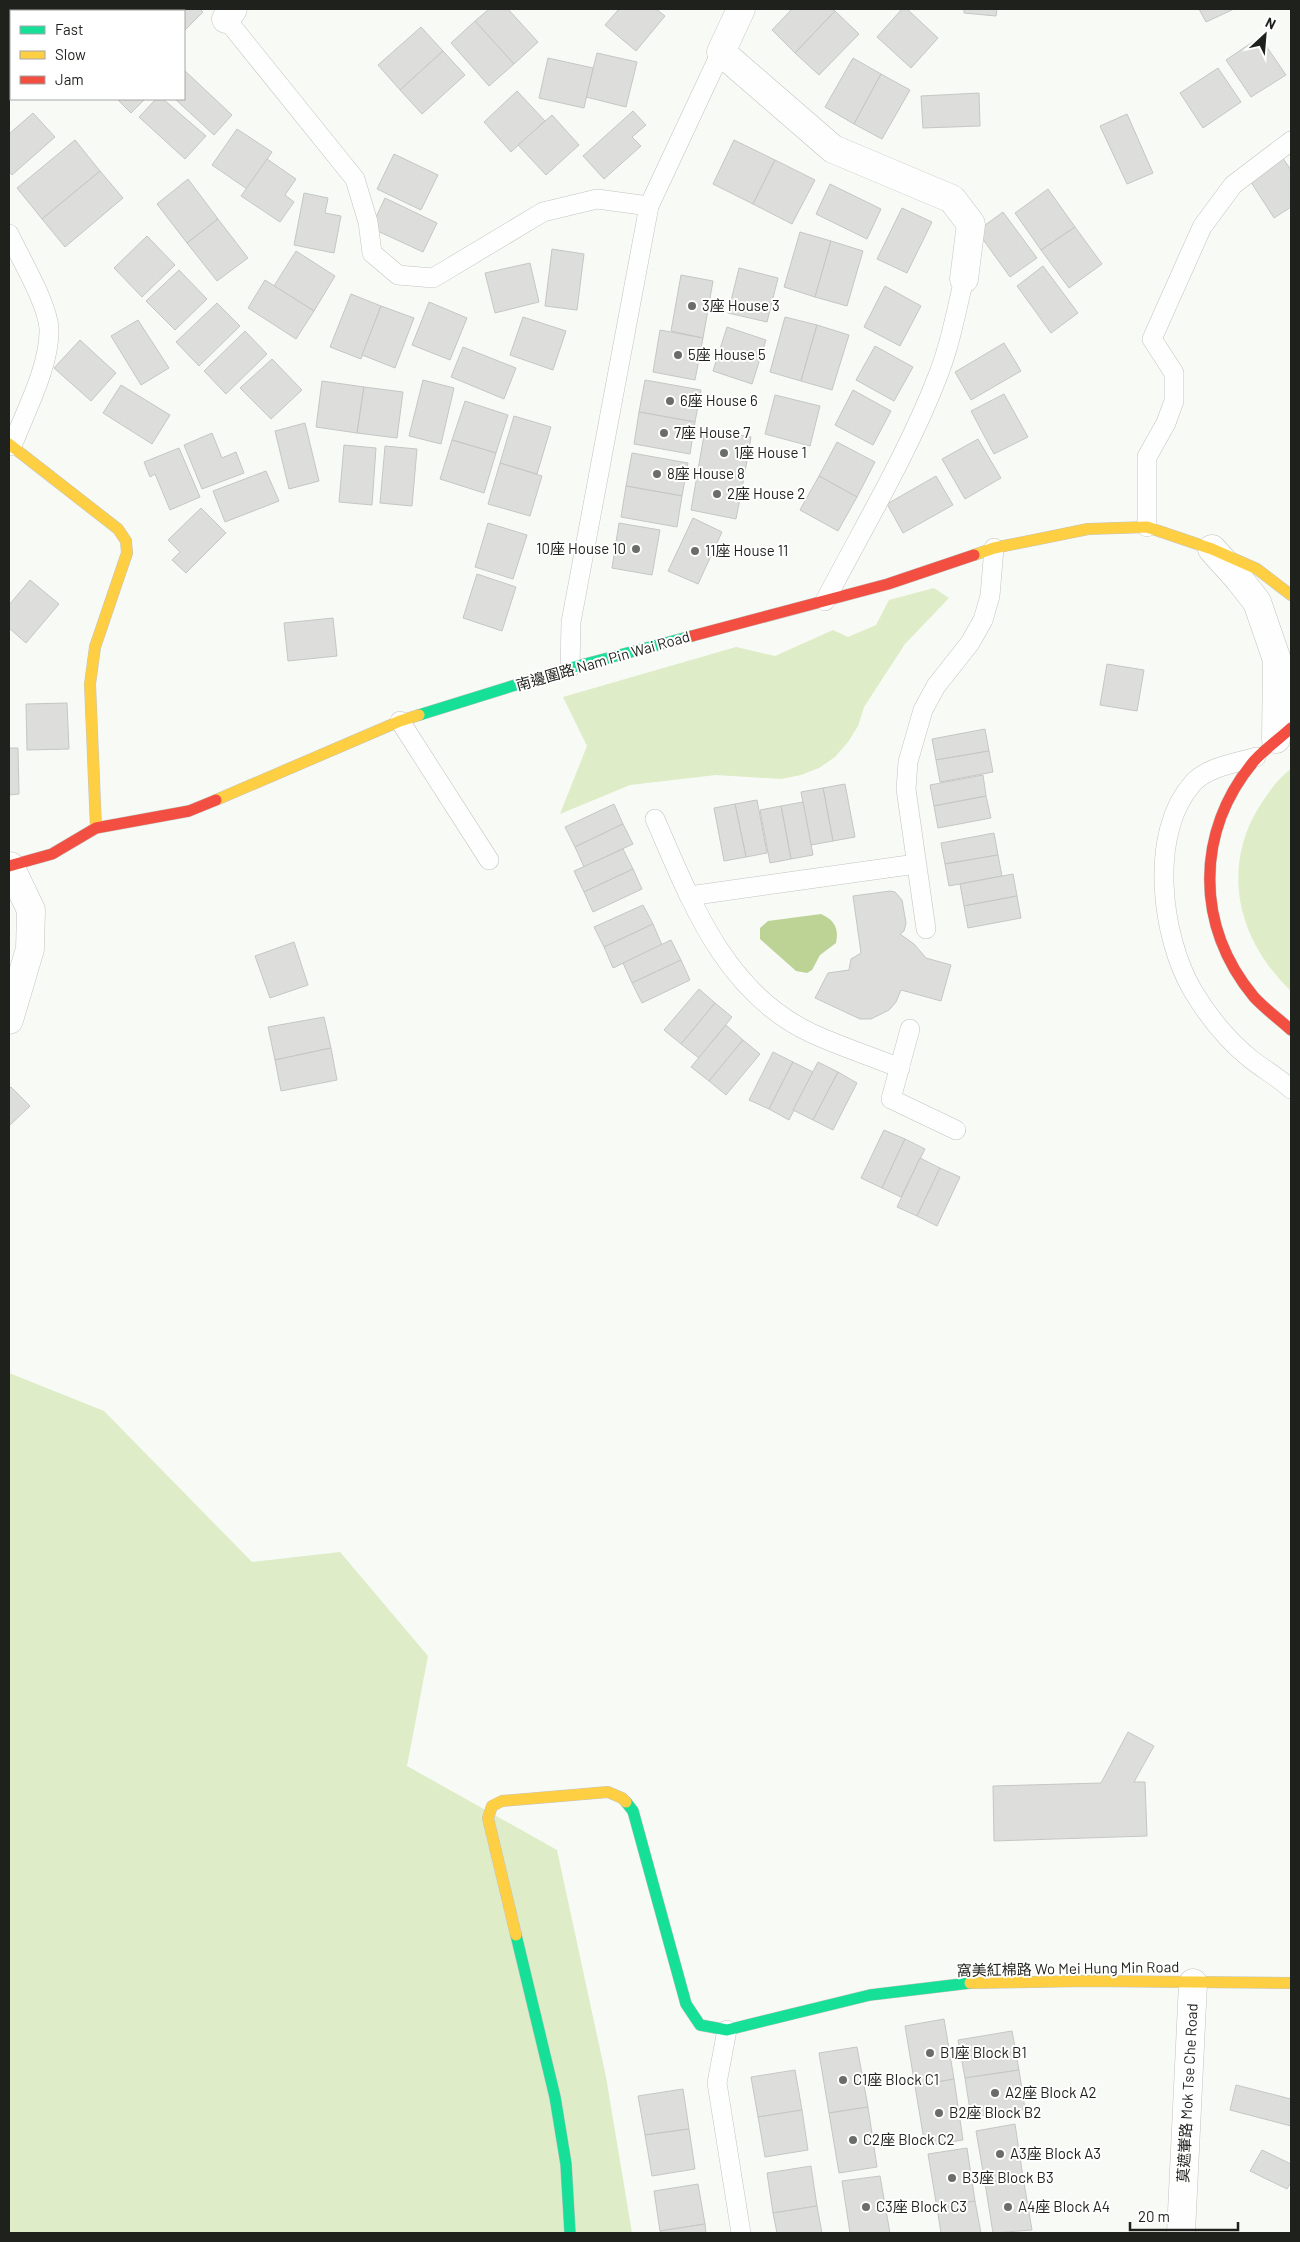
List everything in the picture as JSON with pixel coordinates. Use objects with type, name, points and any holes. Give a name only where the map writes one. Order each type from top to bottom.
[{"type":"street","points":[[742,9],[721,52],[833,150],[952,198],[971,224],[964,279]]},
{"type":"street","points":[[10,445],[118,529],[126,541],[128,553],[95,647],[90,684],[96,828]]},
{"type":"street","name":"南邊圍路 Nam Pin Wai Road","points":[[9,866],[52,854],[96,828],[189,811],[400,722],[570,668],[888,584],[994,548],[1088,529],[1147,527],[1212,549],[1257,569],[1291,595]]},
{"type":"street","name":"南邊圍路 Nam Pin Wai Road","points":[[1212,549],[1239,579],[1256,602],[1277,660],[1284,733]]},
{"type":"street","points":[[1284,733],[1256,758],[1238,780],[1220,815],[1214,833],[1209,861],[1208,890],[1212,919],[1234,972],[1251,996],[1272,1017],[1291,1030]]},
{"type":"street","points":[[9,866],[31,910],[30,949],[9,1020]]},
{"type":"street","name":"窩美紅棉路 Wo Mei Hung Min Road","points":[[570,2233],[566,2164],[555,2097],[488,1818],[492,1806],[502,1801],[608,1792],[622,1798],[634,1812],[686,2004],[700,2025],[727,2030],[870,1995],[972,1983],[1086,1981],[1291,1983]]},
{"type":"street","name":"莫遮輋路 Mok Tse Che Road","points":[[1181,2233],[1193,1983]]},
{"type":"lane","points":[[230,14],[355,179],[368,222],[372,254],[398,275],[433,278],[543,212],[597,199],[649,206]]},
{"type":"lane","points":[[570,668],[571,622],[649,206],[721,52]]},
{"type":"lane","points":[[1147,527],[1147,457],[1166,423],[1174,401],[1174,373],[1152,339],[1202,227],[1233,185],[1291,141]]},
{"type":"lane","points":[[9,234],[38,292],[49,328],[40,374],[10,445]]},
{"type":"lane","points":[[825,601],[902,454],[937,379],[948,346],[964,279]]},
{"type":"lane","points":[[926,929],[906,789],[908,762],[914,735],[923,710],[936,686],[970,643],[983,620],[990,596],[994,548]]},
{"type":"lane","points":[[400,722],[488,860]]},
{"type":"lane","points":[[1256,758],[1210,771],[1194,782],[1182,799],[1167,842],[1163,873],[1164,896],[1171,937],[1180,964],[1193,990],[1228,1037],[1251,1059],[1291,1089]]},
{"type":"lane","points":[[654,819],[689,896],[724,958],[742,981],[762,1001],[785,1018],[811,1033],[900,1068]]},
{"type":"lane","points":[[689,896],[916,864]]},
{"type":"lane","points":[[910,1029],[891,1099],[956,1130]]},
{"type":"lane","points":[[727,2030],[717,2083],[741,2233]]},
{"type":"shaded area","points":[[934,588],[949,598],[905,644],[864,707],[858,726],[848,742],[835,757],[819,768],[801,775],[781,779],[716,775],[630,785],[560,814],[587,746],[563,697],[736,647],[775,656],[833,630],[848,637],[876,625],[889,600]]},
{"type":"shaded area","points":[[1291,769],[1291,991],[1273,972],[1248,928],[1241,904],[1238,880],[1240,855],[1247,831],[1259,807],[1270,791]]},
{"type":"shaded area","points":[[821,914],[833,922],[837,933],[836,943],[820,955],[812,970],[807,973],[796,971],[760,939],[760,928],[768,921]]},
{"type":"shaded area","points":[[9,1373],[104,1411],[252,1562],[340,1552],[428,1656],[407,1766],[557,1850],[606,2077],[632,2233],[9,2233]]},
{"type":"building","points":[[58,9],[60,10],[13,10]]},
{"type":"building","points":[[162,9],[200,9],[203,12],[185,30],[185,10]]},
{"type":"building","points":[[489,9],[508,9],[538,42],[514,64],[475,21]]},
{"type":"building","points":[[619,9],[656,9],[665,16],[636,51],[605,25]]},
{"type":"building","points":[[792,9],[832,9],[835,11],[795,53],[772,30]]},
{"type":"building","points":[[902,9],[907,9],[938,38],[911,68],[877,37]]},
{"type":"building","points":[[964,9],[997,9],[996,16],[964,13]]},
{"type":"building","points":[[1199,9],[1234,9],[1206,22]]},
{"type":"building","points":[[835,11],[859,34],[819,75],[795,53]]},
{"type":"building","points":[[475,21],[514,64],[489,86],[451,43]]},
{"type":"building","points":[[421,27],[443,51],[400,90],[378,65]]},
{"type":"building","points":[[1260,37],[1286,75],[1251,97],[1226,60]]},
{"type":"building","points":[[443,51],[465,75],[422,114],[400,90]]},
{"type":"building","points":[[597,53],[637,62],[626,107],[586,97]]},
{"type":"building","points":[[548,58],[593,68],[584,108],[539,98]]},
{"type":"building","points":[[853,58],[881,74],[854,124],[825,107]]},
{"type":"building","points":[[1218,68],[1241,102],[1203,128],[1180,93]]},
{"type":"building","points":[[185,71],[232,115],[214,135],[176,100],[185,100]]},
{"type":"building","points":[[881,74],[910,90],[882,139],[854,124]]},
{"type":"building","points":[[517,91],[545,121],[511,152],[484,122]]},
{"type":"building","points":[[979,93],[980,126],[923,128],[921,96]]},
{"type":"building","points":[[118,100],[144,100],[131,113]]},
{"type":"building","points":[[155,100],[164,100],[206,136],[185,159],[139,117]]},
{"type":"building","points":[[633,111],[646,125],[632,137],[641,146],[604,179],[583,156]]},
{"type":"building","points":[[33,113],[55,137],[12,175],[9,171],[9,134]]},
{"type":"building","points":[[1127,114],[1153,173],[1127,184],[1100,126]]},
{"type":"building","points":[[552,115],[579,145],[546,175],[518,145]]},
{"type":"building","points":[[237,129],[272,152],[247,189],[212,165]]},
{"type":"building","points":[[75,140],[100,171],[42,219],[17,188]]},
{"type":"building","points":[[734,140],[775,160],[753,204],[713,184]]},
{"type":"building","points":[[394,154],[438,175],[421,210],[377,189]]},
{"type":"building","points":[[1282,157],[1291,170],[1291,207],[1274,218],[1249,179]]},
{"type":"building","points":[[267,159],[296,179],[285,195],[294,202],[280,222],[241,196]]},
{"type":"building","points":[[775,160],[815,180],[792,224],[753,204]]},
{"type":"building","points":[[100,171],[123,198],[65,247],[42,219]]},
{"type":"building","points":[[188,179],[218,219],[187,243],[157,204]]},
{"type":"building","points":[[830,184],[881,209],[867,239],[816,214]]},
{"type":"building","points":[[1048,189],[1075,227],[1041,250],[1015,213]]},
{"type":"building","points":[[304,193],[328,198],[325,213],[341,216],[334,253],[294,245]]},
{"type":"building","points":[[385,198],[437,223],[423,252],[371,228]]},
{"type":"building","points":[[902,208],[932,222],[907,273],[877,259]]},
{"type":"building","points":[[1003,212],[1037,258],[1010,277],[977,231]]},
{"type":"building","points":[[218,219],[248,258],[217,281],[187,243]]},
{"type":"building","points":[[1075,227],[1102,264],[1069,288],[1041,250]]},
{"type":"building","points":[[800,232],[831,241],[815,297],[784,287]]},
{"type":"building","points":[[147,236],[175,265],[142,297],[114,268]]},
{"type":"building","points":[[831,241],[863,251],[847,306],[815,297]]},
{"type":"building","points":[[552,249],[584,254],[577,310],[545,306]]},
{"type":"building","points":[[296,251],[335,276],[314,311],[274,286]]},
{"type":"building","points":[[530,263],[539,302],[495,313],[485,273]]},
{"type":"building","points":[[1043,266],[1078,313],[1051,333],[1017,286]]},
{"type":"building","points":[[739,268],[778,278],[767,322],[728,313]]},
{"type":"building","points":[[179,270],[207,299],[175,330],[146,301]]},
{"type":"building","name":"3座 House 3","points":[[681,275],[713,281],[703,338],[671,331]]},
{"type":"building","points":[[265,280],[314,311],[296,339],[248,308]]},
{"type":"building","points":[[885,286],[921,306],[900,346],[864,327]]},
{"type":"building","points":[[351,294],[381,306],[361,359],[330,347]]},
{"type":"building","points":[[429,302],[467,318],[450,360],[412,345]]},
{"type":"building","points":[[217,303],[240,326],[199,366],[176,342]]},
{"type":"building","points":[[381,306],[414,318],[395,368],[362,355]]},
{"type":"building","points":[[523,317],[566,331],[553,370],[510,355]]},
{"type":"building","points":[[785,317],[817,325],[801,381],[770,372]]},
{"type":"building","points":[[138,320],[169,368],[141,385],[111,336]]},
{"type":"building","points":[[817,325],[849,335],[832,390],[801,381]]},
{"type":"building","points":[[727,327],[766,340],[752,384],[713,371]]},
{"type":"building","name":"5座 House 5","points":[[660,330],[703,338],[695,380],[653,372]]},
{"type":"building","points":[[245,331],[267,354],[226,394],[204,371]]},
{"type":"building","points":[[80,340],[116,373],[91,401],[54,368]]},
{"type":"building","points":[[1004,343],[1021,371],[971,400],[955,372]]},
{"type":"building","points":[[875,346],[913,367],[894,401],[856,380]]},
{"type":"building","points":[[463,347],[516,368],[504,399],[451,377]]},
{"type":"building","points":[[272,359],[302,390],[271,419],[240,388]]},
{"type":"building","points":[[423,380],[454,388],[441,444],[409,436]]},
{"type":"building","name":"6座 House 6","points":[[645,380],[701,390],[695,422],[639,412]]},
{"type":"building","points":[[322,381],[364,387],[357,433],[316,427]]},
{"type":"building","points":[[121,385],[170,415],[152,444],[103,413]]},
{"type":"building","points":[[364,387],[403,392],[397,438],[357,433]]},
{"type":"building","points":[[853,390],[891,411],[873,445],[835,425]]},
{"type":"building","points":[[1004,394],[1028,437],[994,454],[971,411]]},
{"type":"building","points":[[775,395],[820,406],[810,446],[765,434]]},
{"type":"building","points":[[465,401],[508,415],[496,453],[452,440]]},
{"type":"building","name":"7座 House 7","points":[[639,412],[695,422],[690,454],[634,444]]},
{"type":"building","points":[[514,416],[551,427],[537,474],[500,463]]},
{"type":"building","points":[[305,423],[319,481],[289,489],[275,431]]},
{"type":"building","name":"1座 House 1","points":[[705,429],[751,437],[744,478],[698,470]]},
{"type":"building","points":[[212,433],[222,458],[236,452],[244,473],[202,489],[184,445]]},
{"type":"building","points":[[978,439],[1001,478],[965,499],[942,459]]},
{"type":"building","points":[[452,440],[496,453],[484,493],[440,479]]},
{"type":"building","points":[[837,442],[875,462],[857,497],[819,476]]},
{"type":"building","points":[[344,445],[376,448],[372,505],[339,502]]},
{"type":"building","points":[[385,446],[417,449],[412,506],[380,503]]},
{"type":"building","points":[[179,448],[200,497],[170,510],[155,474],[150,477],[144,462]]},
{"type":"building","name":"8座 House 8","points":[[632,453],[688,463],[682,496],[626,486]]},
{"type":"building","points":[[500,463],[542,476],[530,516],[488,504]]},
{"type":"building","name":"2座 House 2","points":[[698,470],[744,478],[736,519],[691,510]]},
{"type":"building","points":[[266,471],[279,501],[225,522],[213,491]]},
{"type":"building","points":[[819,476],[857,497],[838,531],[800,510]]},
{"type":"building","points":[[936,476],[953,505],[903,533],[887,504]]},
{"type":"building","points":[[626,486],[682,496],[677,527],[621,517]]},
{"type":"building","points":[[201,508],[226,533],[186,573],[172,560],[180,552],[168,540]]},
{"type":"building","name":"11座 House 11","points":[[693,518],[722,532],[698,584],[668,571]]},
{"type":"building","points":[[488,523],[527,535],[513,579],[475,567]]},
{"type":"building","name":"10座 House 10","points":[[619,523],[660,530],[652,575],[612,568]]},
{"type":"building","points":[[477,574],[516,587],[502,631],[463,618]]},
{"type":"building","points":[[30,580],[59,604],[26,643],[9,628],[9,605]]},
{"type":"building","points":[[333,618],[337,656],[288,661],[284,623]]},
{"type":"building","points":[[1107,664],[1144,670],[1137,711],[1100,705]]},
{"type":"building","points":[[67,703],[69,749],[27,750],[26,704]]},
{"type":"building","points":[[985,729],[989,751],[936,760],[932,739]]},
{"type":"building","points":[[9,748],[18,748],[19,794],[9,795]]},
{"type":"building","points":[[989,751],[993,772],[940,782],[936,760]]},
{"type":"building","points":[[983,775],[986,796],[934,806],[930,785]]},
{"type":"building","points":[[845,784],[855,837],[833,841],[823,788]]},
{"type":"building","points":[[823,788],[833,841],[811,845],[801,792]]},
{"type":"building","points":[[986,796],[991,818],[938,828],[934,806]]},
{"type":"building","points":[[757,800],[767,853],[746,857],[735,804]]},
{"type":"building","points":[[803,802],[813,855],[791,859],[781,806]]},
{"type":"building","points":[[614,804],[623,824],[575,847],[565,827]]},
{"type":"building","points":[[735,804],[746,857],[724,861],[714,808]]},
{"type":"building","points":[[781,806],[791,859],[770,863],[760,810]]},
{"type":"building","points":[[623,824],[633,844],[584,867],[575,847]]},
{"type":"building","points":[[994,833],[998,855],[945,864],[941,843]]},
{"type":"building","points":[[623,849],[633,869],[584,892],[574,871]]},
{"type":"building","points":[[998,855],[1002,876],[949,886],[945,864]]},
{"type":"building","points":[[633,869],[642,889],[593,912],[584,892]]},
{"type":"building","points":[[1013,874],[1017,896],[964,906],[960,884]]},
{"type":"building","points":[[895,892],[902,900],[906,923],[904,931],[900,934],[914,944],[926,958],[951,965],[941,1001],[901,990],[896,1002],[889,1010],[871,1019],[860,1019],[815,998],[828,973],[849,970],[851,959],[861,953],[853,896]]},
{"type":"building","points":[[1017,896],[1021,918],[968,928],[964,906]]},
{"type":"building","points":[[643,905],[653,924],[604,947],[594,927]]},
{"type":"building","points":[[653,924],[662,945],[613,968],[604,947]]},
{"type":"building","points":[[671,940],[681,960],[632,983],[623,963]]},
{"type":"building","points":[[294,942],[308,985],[270,998],[255,956]]},
{"type":"building","points":[[681,960],[690,980],[642,1003],[632,983]]},
{"type":"building","points":[[699,989],[715,1003],[681,1044],[664,1030]]},
{"type":"building","points":[[715,1003],[732,1017],[699,1058],[681,1044]]},
{"type":"building","points":[[324,1017],[331,1048],[275,1060],[268,1027]]},
{"type":"building","points":[[726,1025],[743,1040],[709,1081],[691,1067]]},
{"type":"building","points":[[743,1040],[760,1054],[726,1095],[709,1081]]},
{"type":"building","points":[[331,1048],[337,1080],[281,1091],[275,1060]]},
{"type":"building","points":[[773,1052],[793,1062],[769,1109],[749,1100]]},
{"type":"building","points":[[793,1062],[813,1072],[789,1120],[769,1109]]},
{"type":"building","points":[[818,1062],[838,1072],[813,1120],[793,1110]]},
{"type":"building","points":[[838,1072],[857,1083],[833,1130],[813,1120]]},
{"type":"building","points":[[11,1087],[30,1106],[9,1126],[9,1089]]},
{"type":"building","points":[[884,1130],[905,1139],[882,1188],[861,1178]]},
{"type":"building","points":[[905,1139],[925,1149],[901,1197],[882,1188]]},
{"type":"building","points":[[920,1158],[940,1168],[917,1216],[897,1207]]},
{"type":"building","points":[[940,1168],[960,1177],[937,1226],[917,1216]]},
{"type":"building","points":[[1128,1732],[1154,1746],[1134,1782],[1145,1782],[1147,1836],[994,1841],[993,1786],[1101,1783]]},
{"type":"building","name":"B1座 Block B1","points":[[944,2019],[954,2079],[915,2086],[905,2026]]},
{"type":"building","points":[[1012,2031],[1019,2070],[965,2078],[958,2040]]},
{"type":"building","name":"C1座 Block C1","points":[[857,2047],[868,2107],[829,2113],[819,2053]]},
{"type":"building","points":[[795,2070],[802,2110],[758,2117],[751,2077]]},
{"type":"building","name":"A2座 Block A2","points":[[1019,2070],[1025,2109],[971,2117],[965,2078]]},
{"type":"building","name":"B2座 Block B2","points":[[954,2079],[963,2140],[925,2146],[915,2086]]},
{"type":"building","points":[[1236,2085],[1291,2099],[1291,2126],[1230,2110]]},
{"type":"building","points":[[683,2089],[689,2129],[645,2135],[638,2096]]},
{"type":"building","name":"C2座 Block C2","points":[[868,2107],[877,2167],[839,2173],[829,2113]]},
{"type":"building","points":[[802,2110],[808,2150],[765,2157],[758,2117]]},
{"type":"building","name":"A3座 Block A3","points":[[1015,2124],[1023,2177],[985,2183],[976,2131]]},
{"type":"building","points":[[689,2129],[695,2169],[652,2176],[645,2135]]},
{"type":"building","name":"B3座 Block B3","points":[[967,2148],[975,2201],[937,2208],[928,2154]]},
{"type":"building","points":[[1262,2150],[1291,2164],[1291,2182],[1287,2189],[1250,2171]]},
{"type":"building","points":[[811,2166],[817,2206],[773,2213],[767,2173]]},
{"type":"building","name":"C3座 Block C3","points":[[880,2176],[890,2233],[850,2233],[842,2181]]},
{"type":"building","name":"A4座 Block A4","points":[[1023,2177],[1032,2230],[993,2233],[985,2183]]},
{"type":"building","points":[[698,2184],[705,2224],[660,2231],[654,2191]]},
{"type":"building","points":[[975,2201],[981,2233],[941,2233],[937,2208]]},
{"type":"building","points":[[817,2206],[822,2233],[777,2233],[773,2213]]},
{"type":"building","points":[[705,2224],[706,2233],[661,2233],[660,2231]]},
{"type":"traffic: fast","points":[[419,715],[570,668],[692,636]]},
{"type":"traffic: fast","points":[[626,1802],[633,1811],[686,2004],[700,2025],[727,2030],[870,1995],[970,1983]]},
{"type":"traffic: fast","points":[[516,1935],[555,2097],[566,2164],[570,2233]]},
{"type":"traffic: slow","points":[[9,444],[118,529],[126,541],[127,553],[95,647],[90,684],[96,828]]},
{"type":"traffic: slow","points":[[974,555],[994,548],[1088,529],[1147,527],[1212,549],[1257,569],[1291,595]]},
{"type":"traffic: slow","points":[[216,800],[400,721],[419,715]]},
{"type":"traffic: slow","points":[[516,1935],[488,1818],[492,1806],[502,1801],[608,1792],[622,1798],[626,1802]]},
{"type":"traffic: slow","points":[[970,1983],[1086,1981],[1291,1983]]},
{"type":"traffic: jam","points":[[692,636],[888,584],[974,555]]},
{"type":"traffic: jam","points":[[1291,728],[1254,761],[1235,789],[1221,818],[1213,848],[1210,879],[1213,910],[1221,940],[1235,969],[1254,997],[1291,1030]]},
{"type":"traffic: jam","points":[[9,866],[52,854],[96,828],[189,811],[216,800]]},
{"type":"place","name":"3座 House 3","points":[[692,306]]},
{"type":"place","name":"5座 House 5","points":[[678,355]]},
{"type":"place","name":"6座 House 6","points":[[670,401]]},
{"type":"place","name":"7座 House 7","points":[[664,433]]},
{"type":"place","name":"1座 House 1","points":[[724,453]]},
{"type":"place","name":"8座 House 8","points":[[657,474]]},
{"type":"place","name":"2座 House 2","points":[[717,494]]},
{"type":"place","name":"10座 House 10","points":[[636,549]]},
{"type":"place","name":"11座 House 11","points":[[695,551]]},
{"type":"place","name":"B1座 Block B1","points":[[930,2053]]},
{"type":"place","name":"C1座 Block C1","points":[[843,2080]]},
{"type":"place","name":"A2座 Block A2","points":[[995,2093]]},
{"type":"place","name":"B2座 Block B2","points":[[939,2113]]},
{"type":"place","name":"C2座 Block C2","points":[[853,2140]]},
{"type":"place","name":"A3座 Block A3","points":[[1000,2154]]},
{"type":"place","name":"B3座 Block B3","points":[[952,2178]]},
{"type":"place","name":"C3座 Block C3","points":[[866,2207]]},
{"type":"place","name":"A4座 Block A4","points":[[1008,2207]]}]
